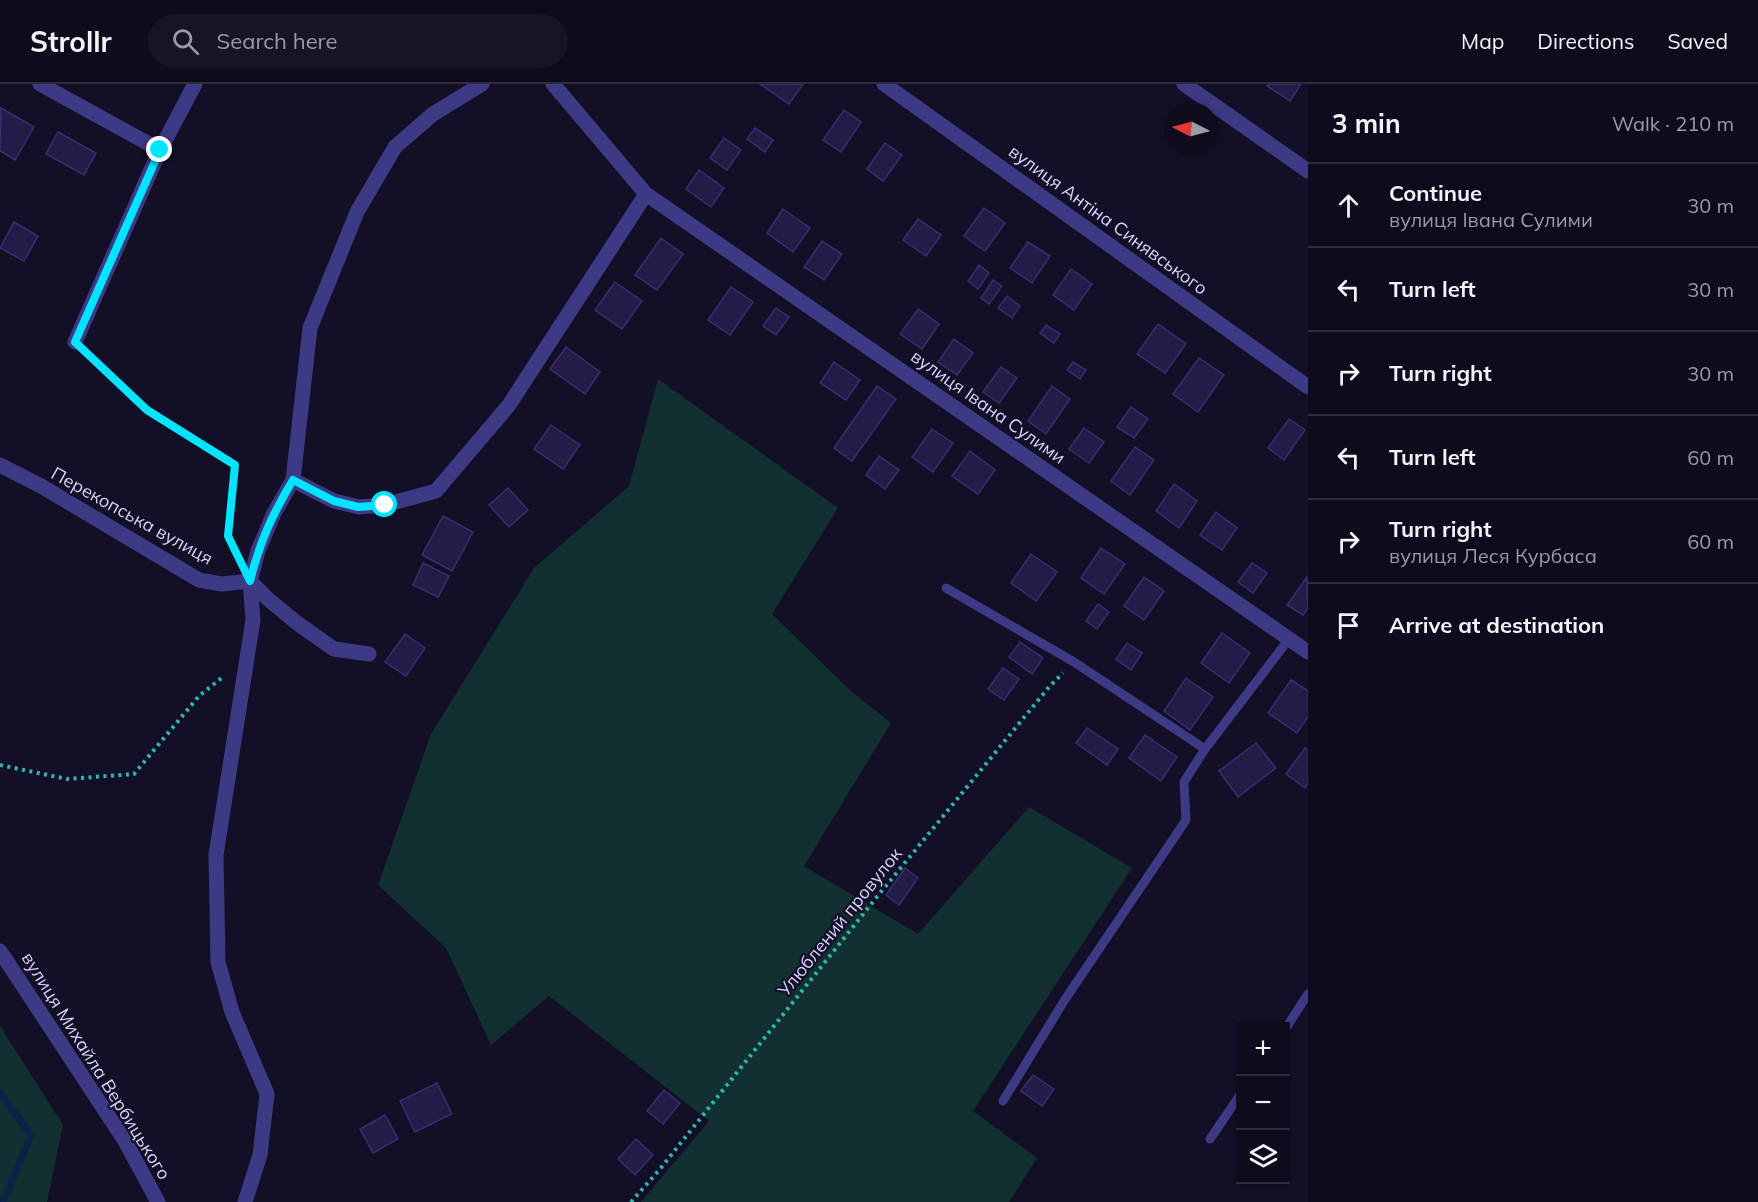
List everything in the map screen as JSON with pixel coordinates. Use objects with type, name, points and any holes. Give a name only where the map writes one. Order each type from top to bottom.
[{"type":"street","points":[[40,84],[160,150]]},
{"type":"street","points":[[75,342],[160,150],[195,84]]},
{"type":"street","points":[[244,1202],[260,1155],[267,1094],[232,1012],[218,962],[216,855],[253,620],[250,581],[258,551],[270,522],[293,480],[310,328],[357,212],[395,147],[433,114],[482,84]]},
{"type":"street","name":"вулиця Івана Сулими","points":[[553,84],[646,194],[1308,652]]},
{"type":"street","name":"вулиця Антіна Синявського","points":[[884,84],[1308,387]]},
{"type":"street","points":[[1184,84],[1308,171]]},
{"type":"street","points":[[293,480],[334,501],[358,507],[385,505],[436,490],[509,405],[646,194]]},
{"type":"street","name":"Перекопська вулиця","points":[[0,465],[41,486],[199,580],[222,584],[250,581]]},
{"type":"street","points":[[250,581],[290,617],[334,648],[369,654]]},
{"type":"street","name":"вулиця Михайла Вербицького","points":[[0,951],[125,1141],[158,1202]]},
{"type":"lane","points":[[946,588],[1074,662],[1205,749]]},
{"type":"lane","points":[[1003,1101],[1064,1001],[1186,820],[1184,782],[1205,749],[1289,639]]},
{"type":"lane","points":[[1290,1022],[1308,994]]},
{"type":"lane","points":[[1210,1139],[1236,1101]]},
{"type":"path","points":[[75,342],[147,410],[235,465],[228,536],[250,581]]},
{"type":"path","points":[[0,765],[67,779],[134,774],[199,696],[247,658]]},
{"type":"path","name":"Улюблений провулок","points":[[631,1202],[1049,687],[1074,662]]},
{"type":"green space","points":[[658,379],[838,508],[772,614],[851,691],[891,723],[804,866],[918,934],[1029,807],[1132,868],[973,1111],[1037,1158],[1009,1202],[641,1202],[709,1121],[549,996],[491,1045],[446,948],[378,885],[431,734],[534,568],[629,486]]},
{"type":"green space","points":[[0,1026],[63,1125],[47,1202],[0,1202]]},
{"type":"building","points":[[760,84],[803,84],[789,104]]},
{"type":"building","points":[[1269,84],[1301,84],[1290,101],[1267,86]]},
{"type":"building","points":[[1,108],[34,127],[15,160],[0,151]]},
{"type":"building","points":[[844,110],[861,122],[841,152],[823,140]]},
{"type":"building","points":[[755,128],[773,140],[765,152],[747,139]]},
{"type":"building","points":[[58,132],[96,153],[84,175],[46,154]]},
{"type":"building","points":[[724,138],[741,150],[727,170],[710,158]]},
{"type":"building","points":[[885,143],[902,155],[883,181],[867,169]]},
{"type":"building","points":[[699,170],[724,188],[711,207],[686,189]]},
{"type":"building","points":[[984,208],[1005,223],[985,251],[964,236]]},
{"type":"building","points":[[783,209],[810,228],[793,252],[767,233]]},
{"type":"building","points":[[918,219],[941,235],[926,256],[903,240]]},
{"type":"building","points":[[14,222],[38,236],[24,261],[0,248]]},
{"type":"building","points":[[661,238],[683,254],[657,290],[635,275]]},
{"type":"building","points":[[822,241],[842,254],[824,280],[804,267]]},
{"type":"building","points":[[1028,242],[1050,256],[1032,283],[1010,268]]},
{"type":"building","points":[[979,265],[989,273],[978,289],[968,281]]},
{"type":"building","points":[[1071,269],[1092,284],[1074,310],[1053,295]]},
{"type":"building","points":[[993,280],[1002,286],[989,304],[981,298]]},
{"type":"building","points":[[615,282],[642,301],[622,329],[595,310]]},
{"type":"building","points":[[731,287],[753,302],[730,335],[708,320]]},
{"type":"building","points":[[1007,296],[1020,306],[1012,318],[998,308]]},
{"type":"building","points":[[776,308],[789,317],[776,335],[763,326]]},
{"type":"building","points":[[918,309],[939,324],[922,349],[900,334]]},
{"type":"building","points":[[1158,324],[1186,344],[1165,373],[1137,354]]},
{"type":"building","points":[[1046,325],[1060,334],[1054,343],[1040,333]]},
{"type":"building","points":[[954,339],[973,353],[957,375],[938,362]]},
{"type":"building","points":[[566,347],[600,372],[585,394],[550,369]]},
{"type":"building","points":[[1199,358],[1224,375],[1198,412],[1173,394]]},
{"type":"building","points":[[834,362],[860,380],[846,400],[820,383]]},
{"type":"building","points":[[1073,362],[1086,370],[1080,379],[1067,370]]},
{"type":"building","points":[[1001,367],[1017,378],[999,403],[983,392]]},
{"type":"building","points":[[877,386],[896,399],[852,461],[834,448]]},
{"type":"building","points":[[1052,386],[1070,399],[1046,434],[1028,421]]},
{"type":"building","points":[[1131,407],[1148,419],[1134,438],[1117,427]]},
{"type":"building","points":[[1289,419],[1305,430],[1284,460],[1268,448]]},
{"type":"building","points":[[551,425],[580,445],[563,469],[534,449]]},
{"type":"building","points":[[1084,428],[1104,442],[1089,463],[1069,449]]},
{"type":"building","points":[[932,429],[953,443],[933,472],[912,457]]},
{"type":"building","points":[[1135,447],[1154,460],[1130,495],[1111,481]]},
{"type":"building","points":[[970,451],[995,470],[978,494],[952,476]]},
{"type":"building","points":[[879,456],[899,470],[885,489],[866,475]]},
{"type":"building","points":[[1174,484],[1197,501],[1179,528],[1156,511]]},
{"type":"building","points":[[508,488],[528,510],[509,527],[489,505]]},
{"type":"building","points":[[1216,512],[1237,528],[1222,550],[1200,535]]},
{"type":"building","points":[[443,516],[473,532],[452,571],[422,555]]},
{"type":"building","points":[[1101,548],[1125,564],[1104,594],[1081,578]]},
{"type":"building","points":[[1031,554],[1057,572],[1036,601],[1011,583]]},
{"type":"building","points":[[423,563],[449,576],[438,597],[413,585]]},
{"type":"building","points":[[1252,563],[1267,573],[1253,593],[1238,582]]},
{"type":"building","points":[[1144,577],[1164,591],[1144,620],[1124,606]]},
{"type":"building","points":[[1307,577],[1308,608],[1303,615],[1287,605]]},
{"type":"building","points":[[1098,604],[1109,612],[1097,629],[1086,621]]},
{"type":"building","points":[[1222,633],[1250,653],[1229,683],[1201,663]]},
{"type":"building","points":[[405,634],[425,648],[406,676],[385,662]]},
{"type":"building","points":[[1020,642],[1043,658],[1032,674],[1009,657]]},
{"type":"building","points":[[1127,643],[1142,653],[1131,670],[1116,659]]},
{"type":"building","points":[[1003,668],[1019,679],[1004,700],[988,689]]},
{"type":"building","points":[[1186,678],[1213,697],[1190,730],[1164,711]]},
{"type":"building","points":[[1291,680],[1308,691],[1308,717],[1297,733],[1268,713]]},
{"type":"building","points":[[1087,728],[1118,749],[1107,765],[1076,743]]},
{"type":"building","points":[[1145,735],[1177,757],[1161,781],[1129,758]]},
{"type":"building","points":[[1256,743],[1276,768],[1238,797],[1219,771]]},
{"type":"building","points":[[1305,748],[1308,750],[1308,783],[1305,788],[1286,774]]},
{"type":"building","points":[[905,868],[918,878],[899,905],[886,895]]},
{"type":"building","points":[[1033,1075],[1054,1089],[1042,1106],[1021,1091]]},
{"type":"building","points":[[437,1083],[452,1114],[415,1132],[400,1101]]},
{"type":"building","points":[[664,1090],[680,1103],[663,1124],[647,1111]]},
{"type":"building","points":[[385,1115],[398,1139],[373,1153],[360,1129]]},
{"type":"building","points":[[636,1139],[653,1155],[635,1175],[618,1159]]},
{"type":"waterway","points":[[0,1093],[31,1135],[3,1202]]},
{"type":"route","points":[[160,150],[75,342],[147,410],[235,465],[228,536],[250,581],[258,551],[274,513],[293,480],[334,501],[358,507],[385,505]]}]
